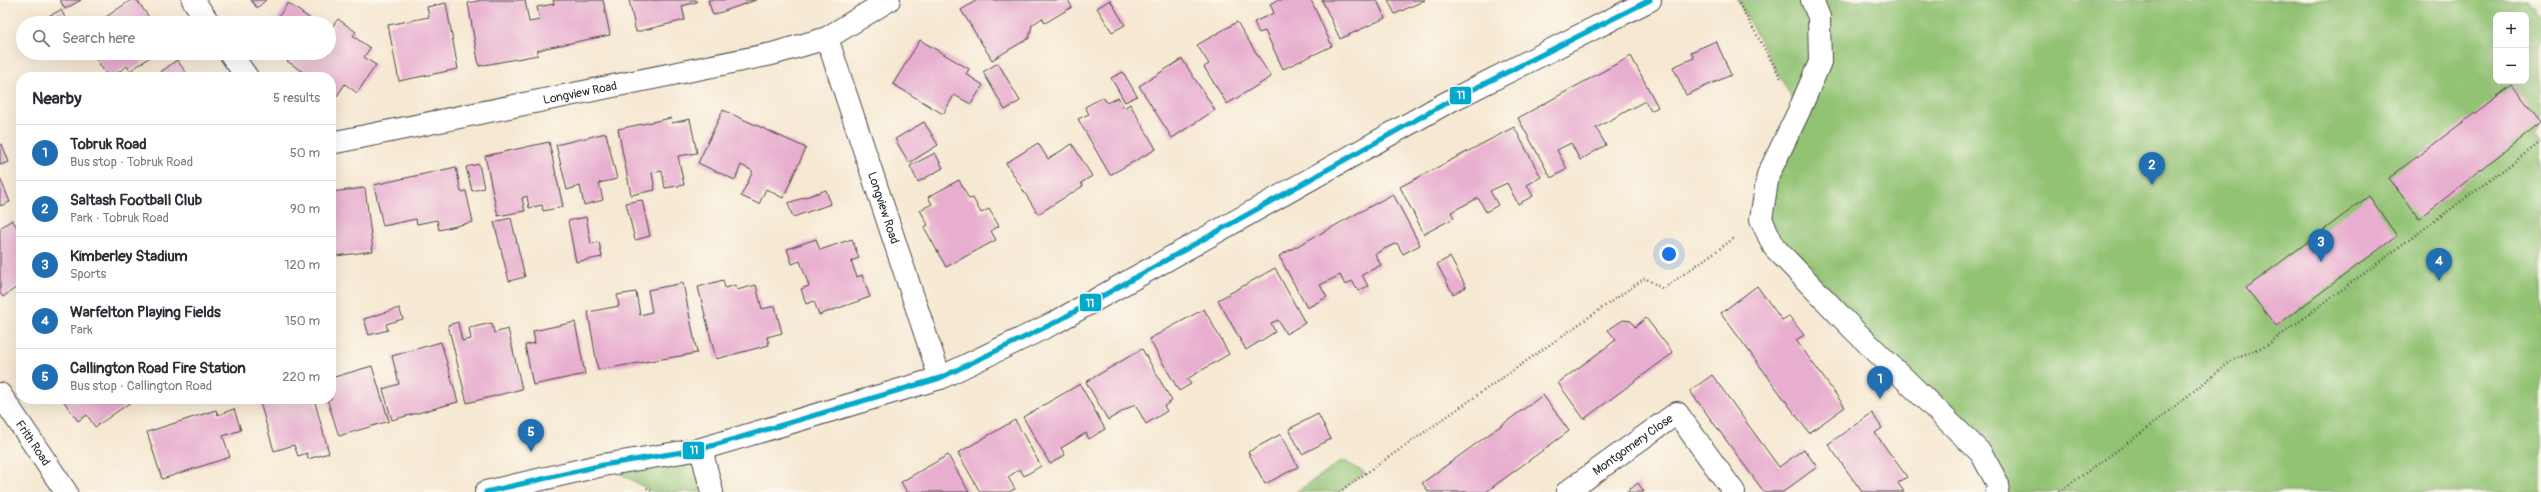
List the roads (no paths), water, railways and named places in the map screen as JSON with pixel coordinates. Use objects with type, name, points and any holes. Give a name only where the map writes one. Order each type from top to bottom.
[{"type":"street","points":[[193,0],[204,16]]},
{"type":"street","name":"Longview Road","points":[[336,142],[772,54],[827,38],[889,0]]},
{"type":"street","points":[[486,492],[603,465],[701,450],[940,378],[1056,322],[1446,103],[1650,0]]},
{"type":"street","points":[[1812,0],[1819,17],[1820,62],[1799,111],[1768,175],[1761,219],[1774,247],[1854,330],[1982,453],[1998,484],[1997,492]]},
{"type":"street","name":"Longview Road","points":[[827,38],[940,378]]},
{"type":"street","points":[[235,60],[243,72]]},
{"type":"street","name":"Frith Road","points":[[0,394],[66,492]]},
{"type":"street","name":"Montgomery Close","points":[[1567,492],[1677,413],[1734,492]]},
{"type":"street","points":[[701,450],[712,492]]},
{"type":"place","name":"Saltash Football Club","points":[[2152,185]]},
{"type":"place","name":"Kimberley Stadium","points":[[2321,262]]},
{"type":"place","name":"Warfelton Playing Fields","points":[[2439,281]]},
{"type":"place","name":"Tobruk Road","points":[[1880,399]]},
{"type":"place","name":"Callington Road Fire Station","points":[[531,452]]}]
